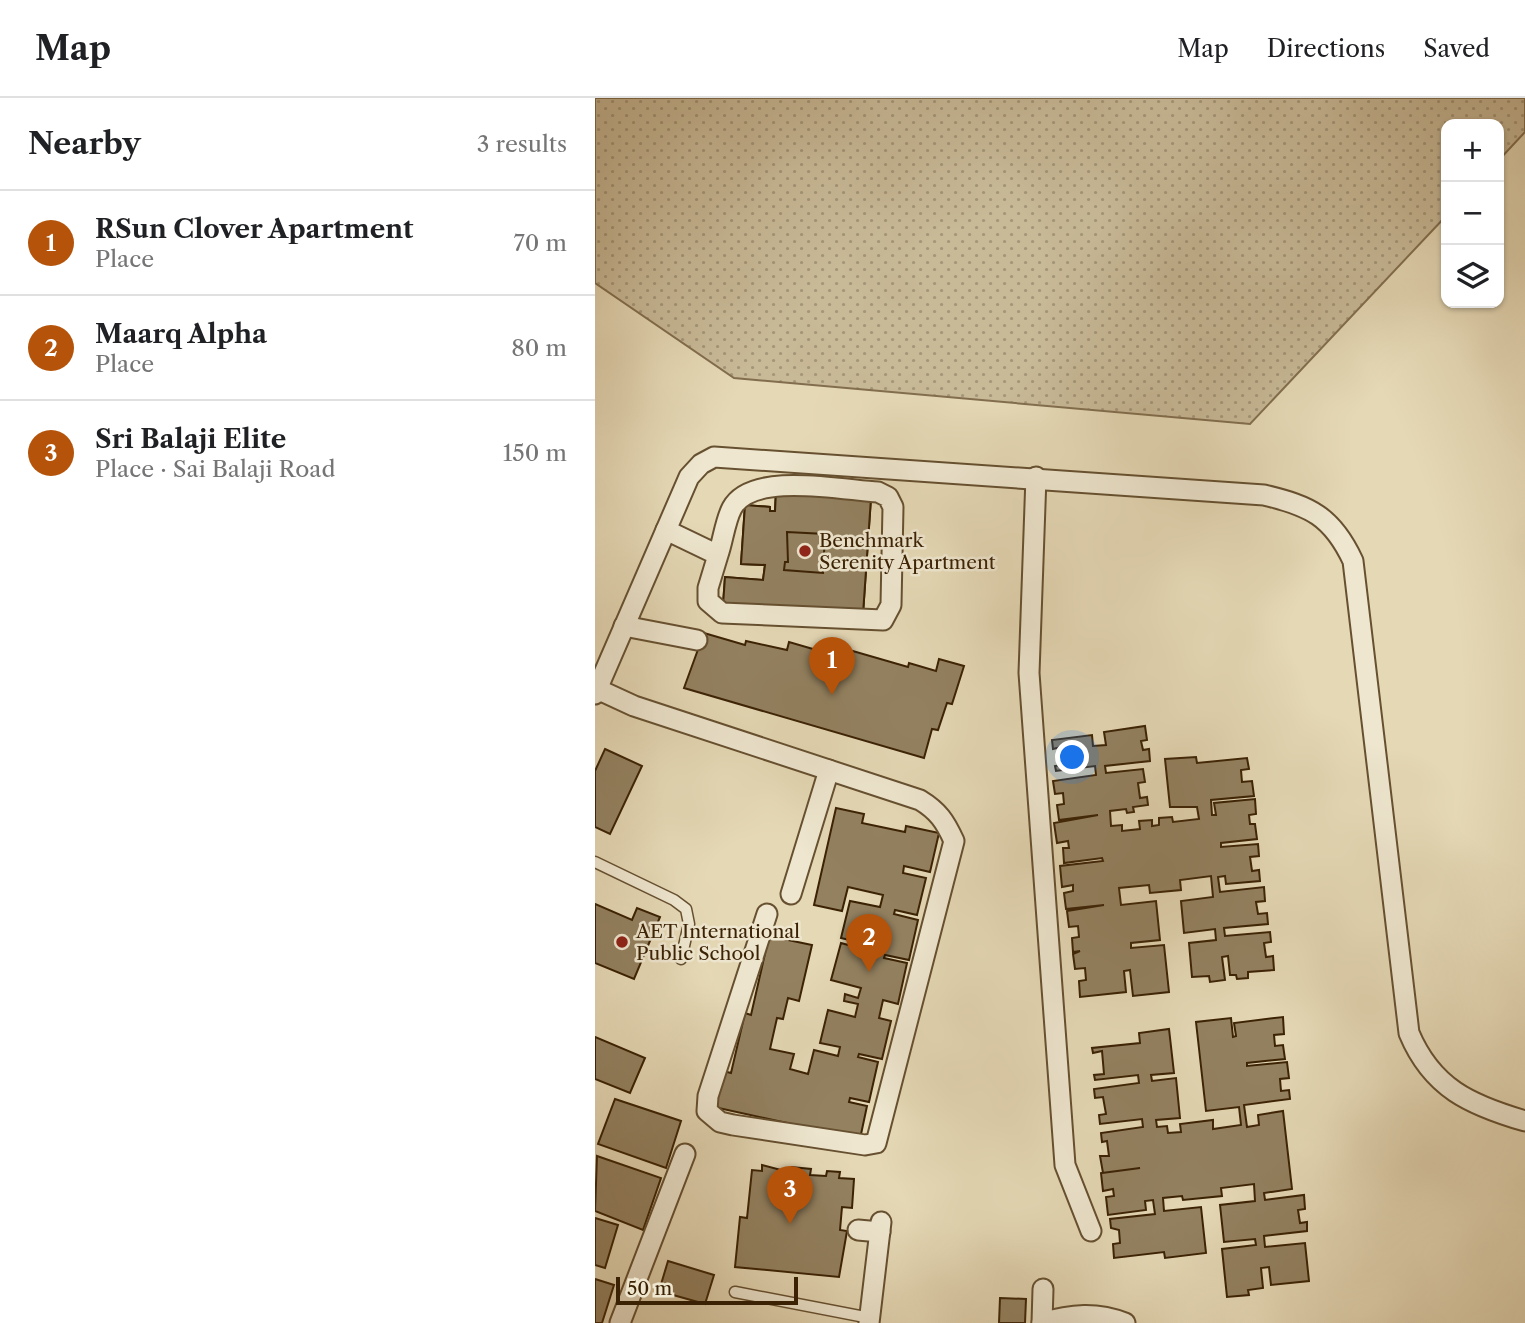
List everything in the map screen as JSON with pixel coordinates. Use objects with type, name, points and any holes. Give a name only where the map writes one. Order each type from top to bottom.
[{"type":"street","points":[[767,914],[708,1096],[707,1111],[720,1122],[733,1125],[865,1145],[876,1143],[954,841],[938,811],[920,800],[634,706],[596,691],[689,477],[701,464],[714,457],[1036,477],[1264,495],[1292,502],[1329,522],[1341,534],[1353,561],[1409,1033],[1420,1060],[1444,1085],[1486,1110],[1525,1121]]},
{"type":"street","points":[[1036,477],[1029,673],[1035,768],[1065,1165],[1091,1231]]},
{"type":"street","points":[[772,485],[878,492],[888,497],[893,507],[891,605],[883,620],[722,613],[708,601],[708,588],[718,555],[731,508],[759,487],[772,485]]},
{"type":"street","points":[[666,530],[718,555]]},
{"type":"street","points":[[624,626],[697,640]]},
{"type":"street","points":[[791,894],[829,770]]},
{"type":"street","points":[[620,1323],[685,1154]]},
{"type":"street","points":[[858,1230],[881,1227],[869,1320]]},
{"type":"street","points":[[1043,1289],[1042,1323],[1070,1314],[1108,1317],[1125,1323]]},
{"type":"lane","points":[[595,862],[674,900],[685,909],[689,924],[681,959]]},
{"type":"lane","points":[[735,1292],[869,1320]]},
{"type":"shaded area","points":[[595,98],[1525,98],[1525,132],[1504,155],[1504,119],[1441,119],[1441,221],[1250,424],[734,378],[595,283]]},
{"type":"building","name":"Benchmark Serenity Apartment","points":[[776,491],[871,498],[863,614],[723,605],[725,577],[763,580],[765,565],[741,564],[745,505],[770,507],[770,511],[775,511]],"holes":[[[787,532],[825,534],[823,573],[784,570],[785,562],[788,562]]]},
{"type":"building","name":"Benchmark Serenity Apartment","points":[[776,491],[871,498],[863,614],[723,605],[725,577],[763,580],[765,565],[741,564],[745,505],[770,507],[770,511],[775,511]]},
{"type":"building","points":[[787,532],[825,534],[823,573],[784,570],[785,562],[788,562]]},
{"type":"building","points":[[704,633],[745,645],[746,641],[787,650],[789,642],[837,656],[839,647],[908,667],[909,663],[936,671],[939,659],[964,666],[952,704],[947,703],[938,730],[932,729],[924,758],[684,688]]},
{"type":"building","points":[[1145,726],[1147,740],[1141,741],[1143,750],[1149,749],[1150,761],[1105,766],[1106,773],[1143,769],[1145,782],[1138,783],[1140,798],[1147,797],[1148,805],[1133,807],[1134,812],[1127,813],[1126,809],[1110,811],[1111,826],[1122,825],[1122,831],[1140,829],[1139,821],[1152,820],[1152,826],[1159,825],[1159,818],[1172,817],[1173,822],[1199,819],[1197,807],[1170,807],[1165,759],[1196,757],[1197,763],[1247,758],[1249,769],[1241,770],[1242,782],[1252,781],[1254,796],[1211,800],[1212,815],[1216,815],[1214,803],[1255,799],[1256,814],[1249,815],[1250,824],[1255,824],[1257,839],[1221,843],[1221,847],[1258,844],[1259,856],[1250,857],[1252,871],[1259,870],[1260,881],[1226,884],[1225,876],[1218,877],[1220,892],[1264,887],[1265,901],[1256,902],[1258,914],[1267,913],[1268,924],[1224,928],[1225,936],[1270,932],[1271,942],[1264,943],[1266,957],[1273,956],[1274,970],[1248,972],[1248,978],[1237,979],[1236,975],[1230,975],[1228,956],[1222,957],[1225,980],[1210,982],[1209,976],[1192,977],[1189,943],[1216,940],[1215,929],[1184,933],[1181,901],[1213,897],[1211,876],[1180,880],[1181,890],[1150,893],[1149,885],[1119,888],[1121,905],[1156,901],[1160,940],[1131,943],[1131,948],[1164,945],[1169,992],[1133,996],[1130,970],[1124,971],[1126,992],[1080,997],[1079,981],[1086,980],[1085,968],[1075,969],[1073,954],[1080,951],[1073,952],[1072,938],[1079,937],[1078,926],[1069,927],[1067,911],[1104,905],[1066,909],[1064,893],[1073,891],[1073,885],[1062,887],[1060,866],[1103,861],[1102,858],[1064,863],[1063,848],[1069,848],[1068,841],[1057,843],[1054,823],[1098,815],[1059,820],[1057,805],[1064,804],[1063,793],[1055,794],[1053,781],[1096,775],[1095,766],[1056,771],[1055,766],[1063,765],[1061,747],[1053,749],[1052,740],[1092,735],[1093,746],[1106,745],[1104,732]]},
{"type":"building","points":[[605,749],[642,766],[610,834],[595,827],[595,771]]},
{"type":"building","points":[[836,808],[864,814],[862,823],[905,832],[906,826],[939,833],[930,872],[904,866],[903,873],[926,878],[917,915],[895,910],[894,914],[918,920],[909,960],[885,955],[884,958],[907,963],[898,1004],[883,1000],[879,1018],[891,1021],[882,1059],[859,1054],[858,1057],[878,1062],[869,1102],[850,1098],[849,1102],[867,1106],[860,1139],[714,1107],[723,1071],[731,1073],[745,1013],[751,1015],[769,936],[812,945],[799,1001],[788,998],[783,1019],[777,1018],[770,1049],[794,1054],[790,1069],[808,1074],[814,1050],[838,1056],[840,1047],[820,1043],[828,1010],[855,1017],[858,1004],[844,1001],[845,994],[858,998],[861,988],[831,980],[841,943],[863,949],[862,943],[841,938],[850,901],[880,907],[883,895],[848,887],[842,911],[814,905]]},
{"type":"building","name":"AET International Public School","points":[[595,904],[632,920],[637,908],[660,917],[634,979],[595,963]]},
{"type":"building","points":[[1283,1017],[1284,1034],[1274,1035],[1275,1046],[1283,1045],[1285,1059],[1247,1063],[1247,1066],[1287,1062],[1289,1078],[1280,1079],[1281,1091],[1289,1090],[1290,1099],[1244,1105],[1247,1127],[1259,1125],[1258,1115],[1283,1111],[1292,1189],[1264,1193],[1265,1200],[1304,1195],[1305,1209],[1298,1210],[1300,1223],[1307,1222],[1307,1231],[1264,1236],[1265,1247],[1305,1243],[1309,1281],[1271,1285],[1269,1267],[1261,1268],[1263,1288],[1248,1290],[1249,1295],[1227,1297],[1222,1249],[1256,1245],[1255,1239],[1224,1242],[1220,1205],[1255,1201],[1254,1184],[1221,1188],[1222,1196],[1183,1200],[1182,1196],[1163,1198],[1164,1211],[1201,1207],[1206,1253],[1165,1258],[1164,1252],[1114,1258],[1113,1244],[1120,1243],[1119,1230],[1111,1228],[1110,1219],[1155,1214],[1153,1200],[1145,1201],[1146,1210],[1108,1215],[1106,1197],[1114,1196],[1113,1189],[1103,1191],[1100,1156],[1109,1156],[1107,1141],[1102,1142],[1101,1133],[1143,1127],[1142,1119],[1100,1124],[1099,1115],[1106,1114],[1103,1097],[1095,1098],[1094,1089],[1139,1083],[1138,1075],[1095,1080],[1094,1075],[1104,1074],[1102,1051],[1093,1053],[1092,1048],[1140,1043],[1139,1033],[1169,1029],[1174,1073],[1151,1075],[1152,1081],[1176,1078],[1180,1118],[1156,1120],[1157,1127],[1167,1126],[1168,1133],[1181,1132],[1180,1124],[1213,1120],[1213,1129],[1241,1125],[1239,1107],[1206,1111],[1196,1022],[1231,1018],[1233,1037],[1236,1036],[1234,1023]]},
{"type":"building","points":[[595,1037],[645,1058],[630,1093],[595,1079]]},
{"type":"building","points":[[615,1099],[681,1121],[666,1168],[598,1144]]},
{"type":"building","points":[[597,1156],[661,1178],[643,1230],[595,1211]]},
{"type":"building","points":[[762,1165],[792,1173],[792,1167],[811,1169],[810,1175],[826,1176],[827,1171],[840,1172],[839,1178],[854,1179],[852,1208],[842,1207],[840,1230],[847,1231],[839,1277],[735,1267],[740,1217],[747,1218],[752,1170],[762,1171]]},
{"type":"building","points":[[595,1218],[618,1225],[605,1268],[595,1265]]},
{"type":"building","points":[[668,1261],[714,1275],[705,1304],[659,1291]]},
{"type":"building","points":[[595,1279],[614,1285],[602,1323],[595,1323]]},
{"type":"building","points":[[1000,1298],[1026,1299],[1025,1323],[999,1323]]},
{"type":"place","name":"Benchmark Serenity Apartment","points":[[805,551]]},
{"type":"place","name":"RSun Clover Apartment","points":[[832,695]]},
{"type":"place","name":"AET International Public School","points":[[622,942]]},
{"type":"place","name":"Maarq Alpha","points":[[869,972]]},
{"type":"place","name":"Sri Balaji Elite","points":[[790,1224]]}]
